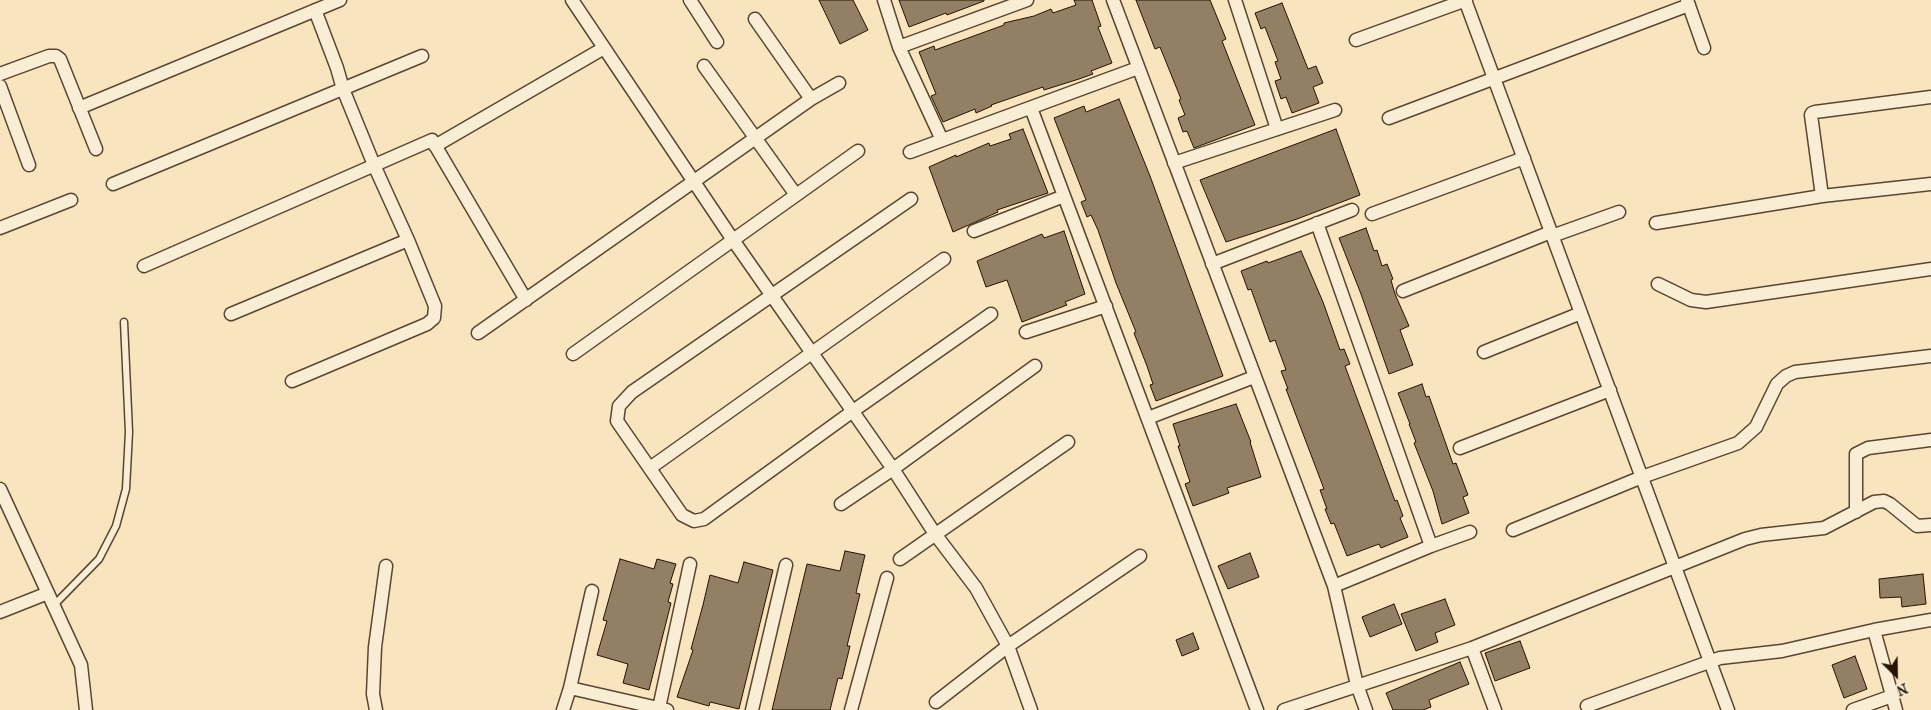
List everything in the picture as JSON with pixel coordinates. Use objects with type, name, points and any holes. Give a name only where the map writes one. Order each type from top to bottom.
[{"type":"street","points":[[80,108],[340,0]]},
{"type":"street","points":[[572,0],[734,240],[936,534],[976,588],[1008,646],[1030,710]]},
{"type":"street","points":[[690,0],[717,42]]},
{"type":"street","points":[[884,0],[898,47],[942,140]]},
{"type":"street","points":[[898,47],[995,6],[1028,0]]},
{"type":"street","points":[[1113,0],[1334,586],[1357,686],[1366,710]]},
{"type":"street","points":[[1234,0],[1277,129]]},
{"type":"street","points":[[1356,40],[1465,0],[1728,710]]},
{"type":"street","points":[[1389,118],[1688,3],[1704,48]]},
{"type":"street","points":[[292,382],[427,324],[434,318],[435,306],[343,90],[337,68],[315,10]]},
{"type":"street","points":[[755,19],[810,99]]},
{"type":"street","points":[[435,146],[604,48]]},
{"type":"street","points":[[0,74],[49,56],[56,56],[60,59],[96,149]]},
{"type":"street","points":[[113,184],[422,56]]},
{"type":"street","points":[[704,66],[796,195]]},
{"type":"street","points":[[910,152],[1138,68]]},
{"type":"street","points":[[478,333],[810,99],[839,83]]},
{"type":"street","points":[[0,86],[29,165]]},
{"type":"street","points":[[1822,196],[1812,113],[1931,97]]},
{"type":"street","points":[[1031,108],[1257,710]]},
{"type":"street","points":[[1174,163],[1335,110]]},
{"type":"street","points":[[144,266],[432,140],[526,300]]},
{"type":"street","points":[[573,354],[858,151]]},
{"type":"street","points":[[1372,214],[1524,158]]},
{"type":"street","points":[[1656,223],[1822,196],[1931,184]]},
{"type":"street","points":[[974,231],[1064,196]]},
{"type":"street","points":[[911,199],[632,392],[619,406],[617,421],[682,515],[689,520],[698,520],[710,514],[992,314]]},
{"type":"street","points":[[0,228],[71,200]]},
{"type":"street","points":[[1212,264],[1352,210]]},
{"type":"street","points":[[1403,291],[1552,234],[1619,212]]},
{"type":"street","points":[[1317,223],[1431,546]]},
{"type":"street","points":[[231,314],[408,240]]},
{"type":"street","points":[[650,468],[944,258]]},
{"type":"street","points":[[1658,284],[1691,300],[1706,302],[1931,269]]},
{"type":"street","points":[[1026,332],[1106,306]]},
{"type":"street","points":[[1484,352],[1581,313]]},
{"type":"street","points":[[1513,530],[1642,477],[1738,443],[1756,427],[1777,384],[1791,374],[1931,356]]},
{"type":"street","points":[[841,504],[893,469],[1035,366]]},
{"type":"street","points":[[1148,418],[1254,378]]},
{"type":"street","points":[[1460,448],[1610,390]]},
{"type":"street","points":[[1856,512],[1856,454],[1868,448],[1931,440]]},
{"type":"street","points":[[900,559],[1068,442]]},
{"type":"street","points":[[0,489],[81,665],[86,710]]},
{"type":"street","points":[[1284,710],[1472,648],[1675,566],[1761,535],[1824,528],[1874,502],[1884,501],[1917,526],[1931,525]]},
{"type":"street","points":[[1334,586],[1470,532]]},
{"type":"street","points":[[936,702],[1008,646],[1140,556]]},
{"type":"street","points":[[570,688],[663,709],[690,564]]},
{"type":"street","points":[[752,710],[786,565]]},
{"type":"street","points":[[376,710],[373,694],[375,647],[386,566]]},
{"type":"street","points":[[851,710],[887,578]]},
{"type":"street","points":[[563,710],[570,688],[592,592]]},
{"type":"street","points":[[0,612],[48,593]]},
{"type":"street","points":[[1587,706],[1709,662],[1731,656],[1817,644],[1874,630],[1931,620]]},
{"type":"street","points":[[1874,630],[1896,710]]},
{"type":"street","points":[[1472,648],[1495,710]]},
{"type":"street","points":[[1854,710],[1892,696]]},
{"type":"lane","points":[[54,606],[99,559],[116,526],[126,489],[129,432],[124,322]]},
{"type":"building","points":[[819,0],[853,0],[868,30],[840,44]]},
{"type":"building","points":[[899,0],[984,0],[984,1],[909,27]]},
{"type":"building","points":[[1074,0],[1092,0],[1101,26],[1098,27],[1112,63],[1091,71],[1093,74],[1079,79],[1044,90],[1043,87],[991,105],[976,113],[975,109],[943,122],[931,96],[936,94],[919,52],[934,46],[935,50],[1004,25],[1004,23],[1034,16],[1051,9],[1053,13],[1076,5]]},
{"type":"building","points":[[1136,0],[1210,0],[1226,39],[1222,41],[1255,125],[1194,148],[1187,131],[1183,132],[1178,118],[1185,115],[1179,100],[1181,99],[1160,47],[1155,49]]},
{"type":"building","points":[[1282,3],[1308,69],[1316,66],[1323,83],[1313,87],[1319,103],[1292,113],[1286,97],[1281,99],[1275,81],[1281,79],[1275,62],[1278,61],[1265,27],[1261,29],[1255,13]]},
{"type":"building","points":[[1119,99],[1150,176],[1223,376],[1156,401],[1150,385],[1153,384],[1134,333],[1136,332],[1116,283],[1098,230],[1091,215],[1087,217],[1081,202],[1086,200],[1054,118],[1084,106],[1086,112]]},
{"type":"building","points":[[1023,129],[1048,193],[997,210],[998,212],[953,232],[929,167],[989,143],[990,146],[1011,139],[1009,134]]},
{"type":"building","points":[[1336,129],[1360,195],[1297,219],[1226,242],[1200,180]]},
{"type":"building","points":[[1366,228],[1374,251],[1377,250],[1382,266],[1387,264],[1393,279],[1391,280],[1395,294],[1409,326],[1400,330],[1413,365],[1389,374],[1339,238]]},
{"type":"building","points":[[1064,231],[1085,294],[1065,302],[1067,305],[1022,322],[1007,280],[986,287],[977,261],[1042,234],[1044,238]]},
{"type":"building","points":[[1301,251],[1323,302],[1340,350],[1344,349],[1350,364],[1345,366],[1395,501],[1397,500],[1403,516],[1400,518],[1408,537],[1381,548],[1379,544],[1347,556],[1334,523],[1331,524],[1325,509],[1327,509],[1320,490],[1324,489],[1286,389],[1288,389],[1281,371],[1286,370],[1275,340],[1270,342],[1251,289],[1248,290],[1241,271]]},
{"type":"building","points":[[1422,384],[1426,397],[1429,396],[1453,464],[1456,463],[1468,495],[1463,497],[1469,513],[1442,524],[1433,491],[1414,443],[1416,442],[1398,393]]},
{"type":"building","points":[[1236,404],[1251,442],[1261,477],[1227,488],[1229,493],[1193,506],[1185,484],[1190,482],[1173,424]]},
{"type":"building","points":[[845,551],[865,555],[856,593],[860,594],[847,646],[850,646],[842,679],[838,678],[830,710],[772,710],[807,564],[840,571]]},
{"type":"building","points":[[1250,553],[1259,577],[1228,589],[1218,566]]},
{"type":"building","points":[[620,559],[654,569],[657,559],[676,564],[670,583],[673,584],[668,602],[671,603],[649,690],[623,683],[628,664],[597,655],[607,621],[603,620]]},
{"type":"building","points":[[744,562],[773,570],[739,709],[710,702],[709,706],[677,697],[693,650],[691,649],[710,575],[738,583]]},
{"type":"building","points":[[1923,574],[1926,604],[1902,607],[1901,597],[1880,598],[1879,579]]},
{"type":"building","points":[[1445,599],[1455,625],[1435,633],[1438,642],[1416,651],[1401,614]]},
{"type":"building","points":[[1394,604],[1402,624],[1370,637],[1362,617]]},
{"type":"building","points":[[1193,633],[1199,649],[1182,656],[1176,640]]},
{"type":"building","points":[[1520,641],[1530,668],[1495,681],[1485,653]]},
{"type":"building","points":[[1855,656],[1867,689],[1844,698],[1832,665]]},
{"type":"building","points":[[1460,662],[1469,684],[1429,700],[1431,707],[1423,710],[1393,710],[1386,693]]}]
